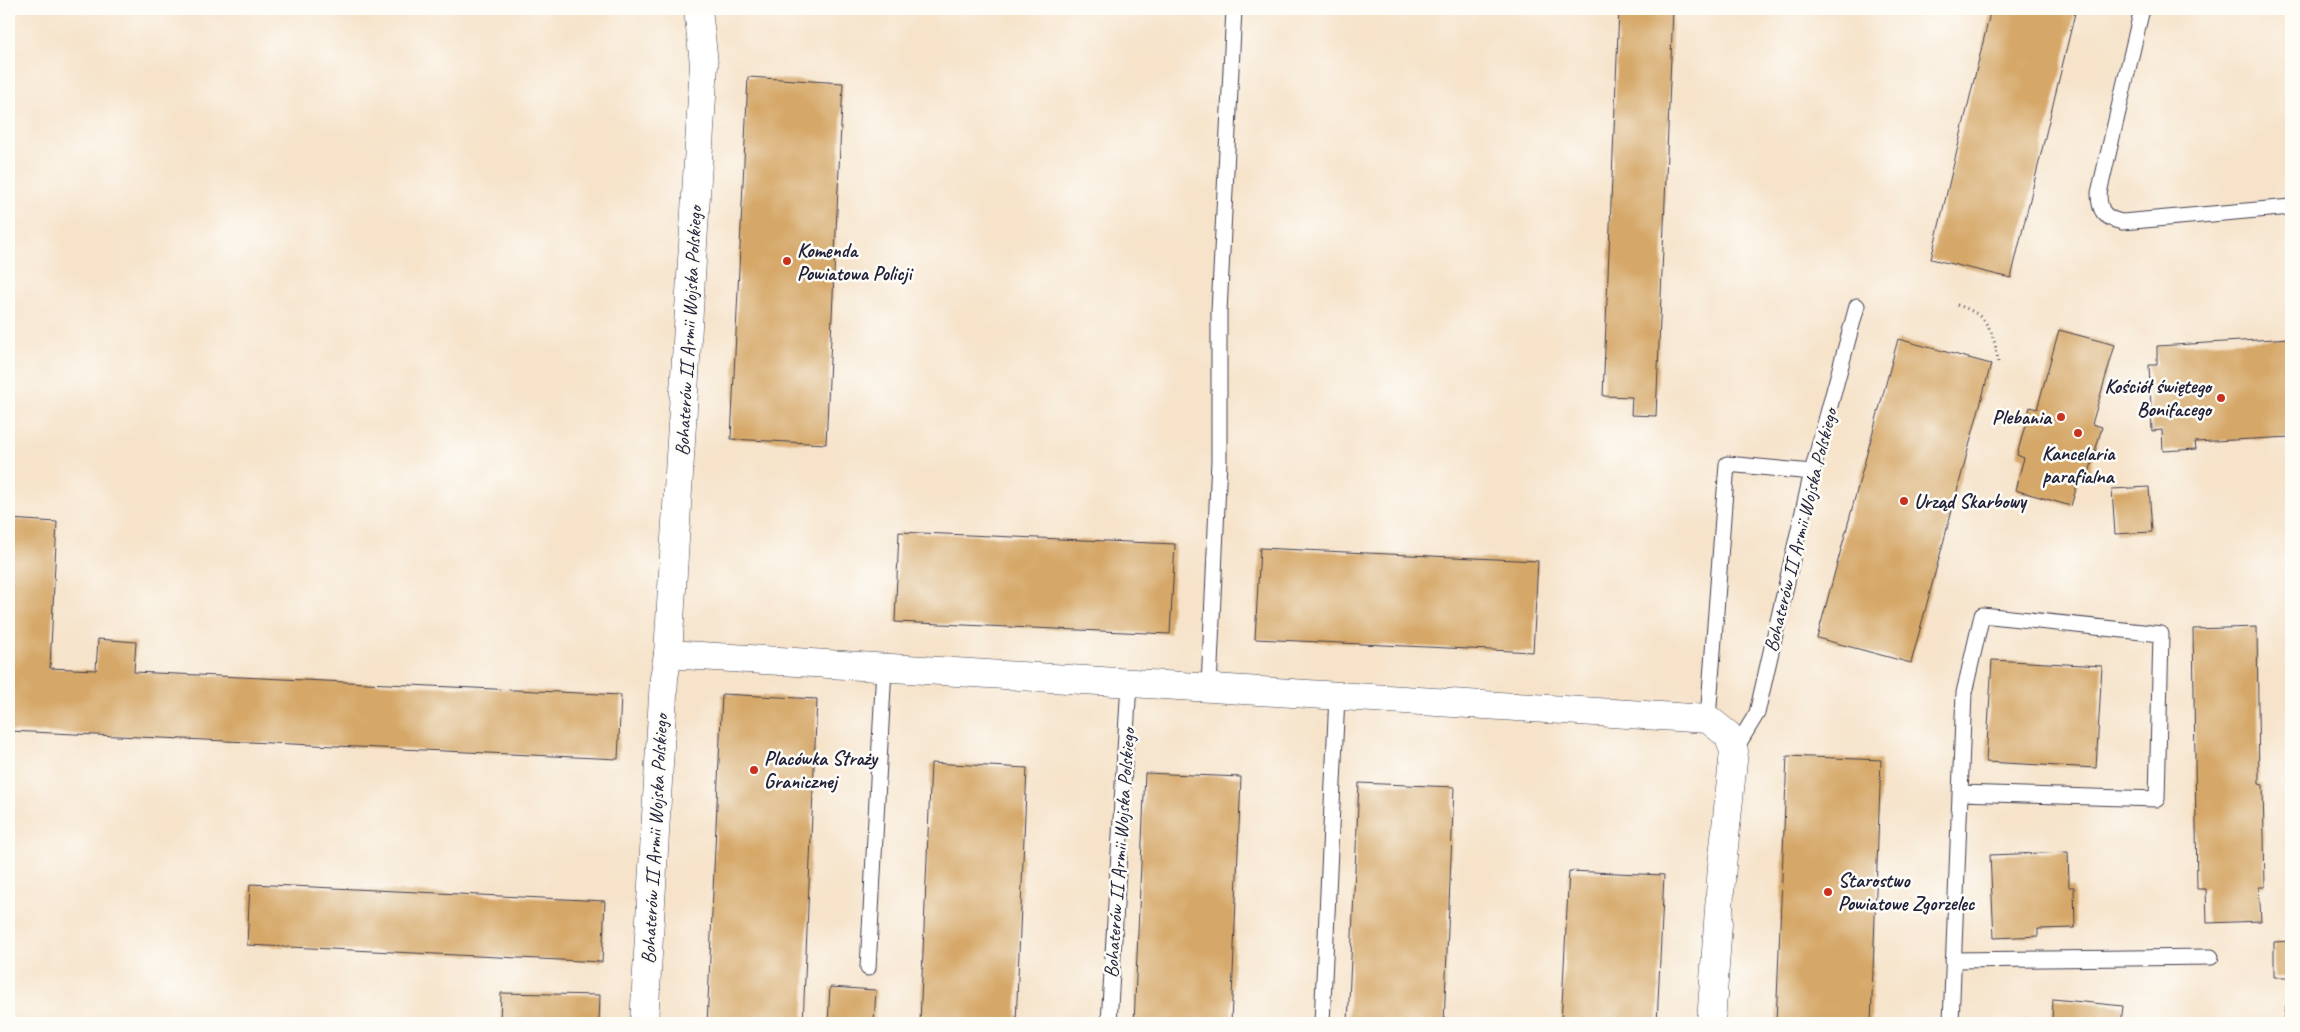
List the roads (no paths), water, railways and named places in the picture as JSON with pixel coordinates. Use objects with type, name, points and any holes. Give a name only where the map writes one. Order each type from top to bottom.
[{"type":"street","name":"Bohaterów II Armii Wojska Polskiego","points":[[644,1023],[652,854],[664,678],[668,654],[704,64],[698,9]]},
{"type":"street","points":[[668,654],[1708,719],[1728,735],[1734,751]]},
{"type":"street","name":"Bohaterów II Armii Wojska Polskiego","points":[[1711,1023],[1722,866],[1734,751]]},
{"type":"lane","points":[[1209,688],[1219,460],[1219,312],[1234,9]]},
{"type":"lane","points":[[2142,9],[2099,193],[2099,208],[2109,219],[2122,222],[2291,207]]},
{"type":"lane","name":"Bohaterów II Armii Wojska Polskiego","points":[[1734,751],[1757,713],[1812,472],[1857,306]]},
{"type":"lane","points":[[1708,719],[1727,464],[1812,472]]},
{"type":"lane","points":[[1951,1023],[1953,960],[1964,692],[1982,615],[2161,634],[2157,799],[1960,793]]},
{"type":"lane","points":[[868,968],[884,668]]},
{"type":"lane","name":"Bohaterów II Armii Wojska Polskiego","points":[[1109,1023],[1130,683]]},
{"type":"lane","points":[[1322,1023],[1337,696]]},
{"type":"lane","points":[[1953,960],[2211,957]]},
{"type":"place","name":"Komenda Powiatowa Policji","points":[[787,261]]},
{"type":"place","name":"Kościół świętego Bonifacego","points":[[2221,398]]},
{"type":"place","name":"Plebania","points":[[2061,417]]},
{"type":"place","name":"Kancelaria parafialna","points":[[2078,433]]},
{"type":"place","name":"Urząd Skarbowy","points":[[1904,501]]},
{"type":"place","name":"Placówka Straży Granicznej","points":[[754,770]]},
{"type":"place","name":"Starostwo Powiatowe Zgorzelec","points":[[1828,892]]}]
